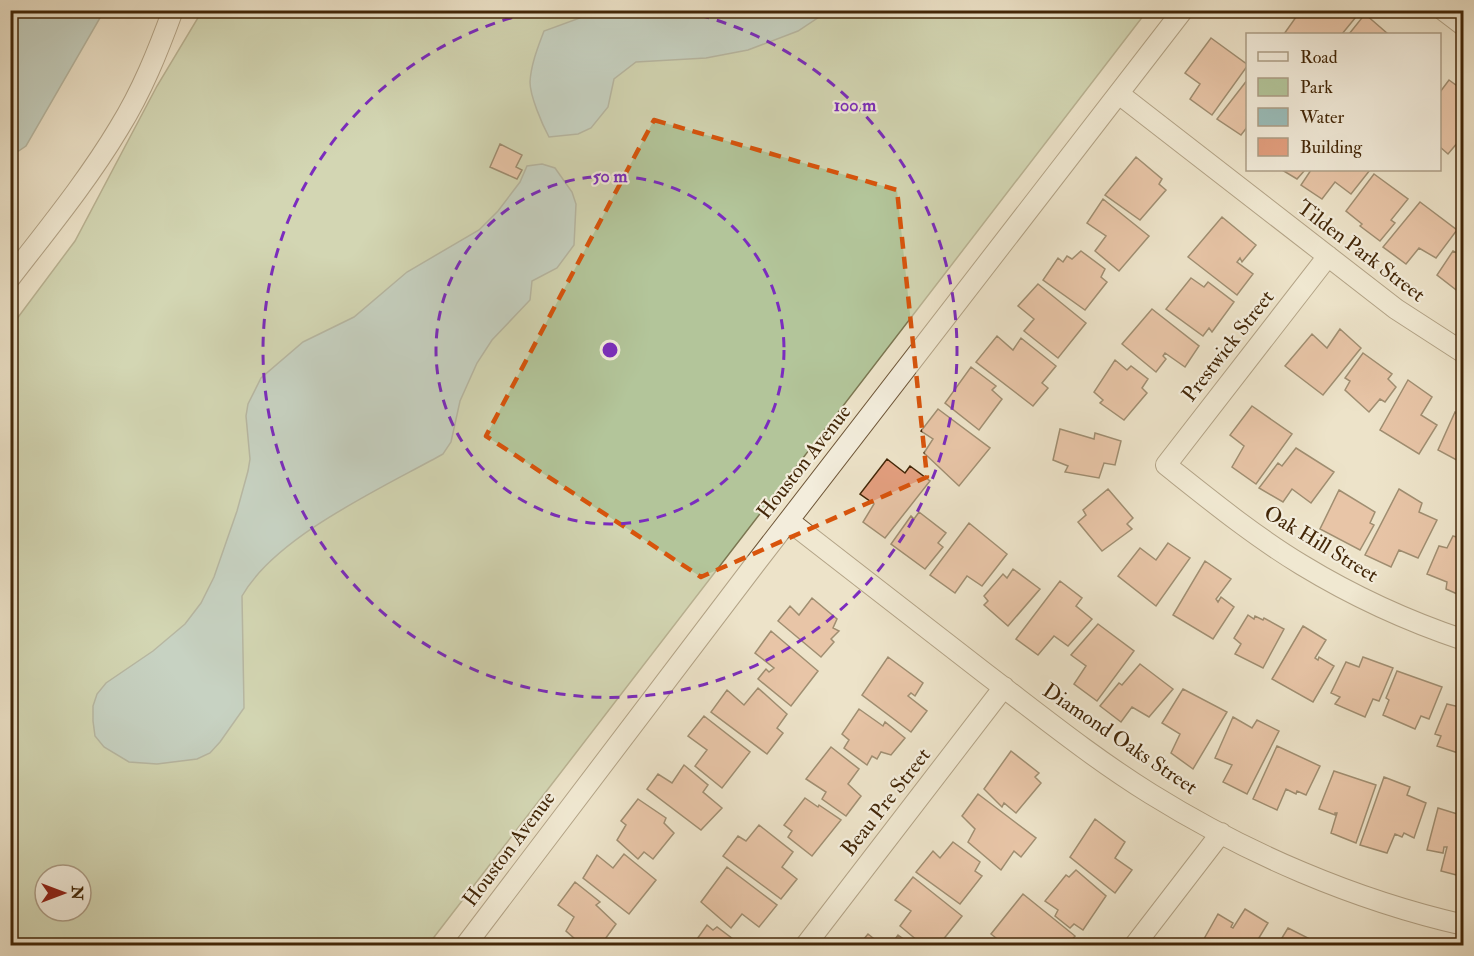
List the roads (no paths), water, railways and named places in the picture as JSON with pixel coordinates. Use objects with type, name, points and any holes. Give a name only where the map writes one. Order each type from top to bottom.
[{"type":"street","points":[[10,278],[65,206],[119,129],[156,55],[173,10]]},
{"type":"street","name":"Houston Avenue","points":[[465,945],[1184,10]]},
{"type":"street","points":[[1443,10],[1464,26]]},
{"type":"street","name":"Tilden Park Street","points":[[1119,94],[1412,320],[1464,353]]},
{"type":"street","name":"Prestwick Street","points":[[1166,465],[1328,256]]},
{"type":"street","name":"Oak Hill Street","points":[[1166,465],[1251,531],[1301,565],[1382,608],[1425,627],[1464,640]]},
{"type":"street","name":"Diamond Oaks Street","points":[[789,521],[1096,758],[1152,794],[1254,850],[1321,879],[1398,907],[1464,925]]},
{"type":"street","name":"Beau Pre Street","points":[[805,945],[1004,687]]},
{"type":"street","points":[[1134,945],[1221,833]]},
{"type":"water","points":[[11,10],[104,11],[26,146],[11,156]]},
{"type":"water","points":[[599,11],[828,11],[798,31],[748,50],[706,58],[636,62],[614,79],[608,107],[591,128],[578,134],[549,137],[534,102],[530,82],[533,62],[544,31]]},
{"type":"water","points":[[542,164],[555,168],[572,192],[576,204],[574,245],[557,268],[532,281],[530,300],[492,340],[477,363],[460,401],[451,442],[443,454],[332,515],[279,553],[258,574],[242,596],[244,708],[210,753],[197,759],[157,764],[129,762],[104,747],[95,736],[93,721],[93,706],[97,694],[106,683],[153,651],[185,624],[201,603],[214,577],[248,471],[250,459],[246,416],[248,404],[261,378],[303,342],[354,317],[407,272],[479,230],[498,211],[520,182],[527,166]]}]
